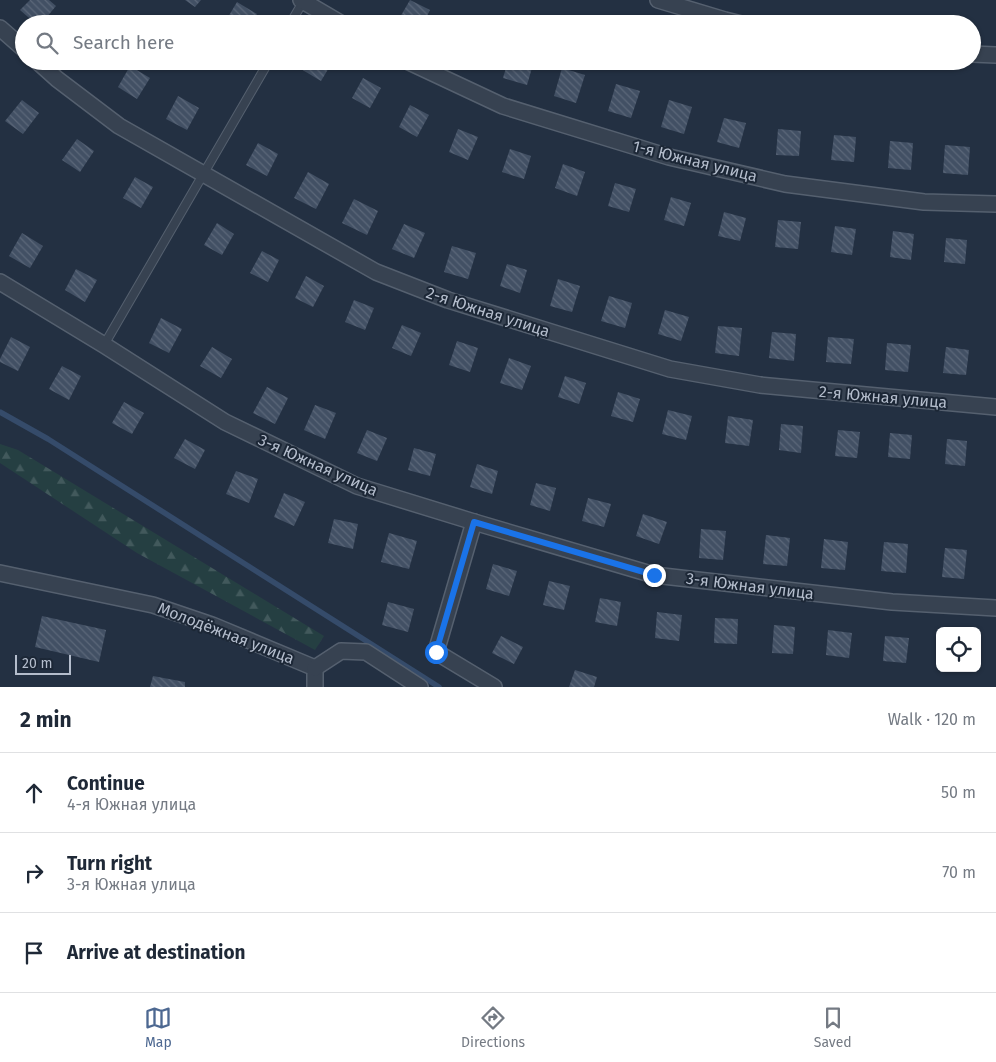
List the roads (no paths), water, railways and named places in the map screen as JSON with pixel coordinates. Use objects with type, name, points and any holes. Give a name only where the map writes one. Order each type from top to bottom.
[{"type":"street","points":[[302,0],[327,15]]},
{"type":"street","points":[[658,0],[708,15]]},
{"type":"street","points":[[0,28],[15,41]]},
{"type":"street","points":[[981,54],[996,55]]},
{"type":"street","name":"2-я Южная улица","points":[[47,70],[120,126],[204,175],[376,272],[448,300],[670,369],[760,385],[996,407]]},
{"type":"street","name":"1-я Южная улица","points":[[426,70],[503,106],[669,157],[785,184],[924,202],[996,204]]},
{"type":"street","name":"3-я Южная улица","points":[[0,282],[225,422],[357,486],[654,575],[892,602],[996,608]]},
{"type":"street","points":[[474,522],[436,652],[494,687]]},
{"type":"street","name":"Молодёжная улица","points":[[0,573],[153,605],[212,625],[315,668],[315,687]]},
{"type":"street","points":[[315,668],[340,651],[366,652],[420,687]]},
{"type":"lane","points":[[294,15],[302,0]]},
{"type":"lane","points":[[104,345],[264,70]]},
{"type":"waterway","points":[[0,412],[48,439],[439,687]]}]
